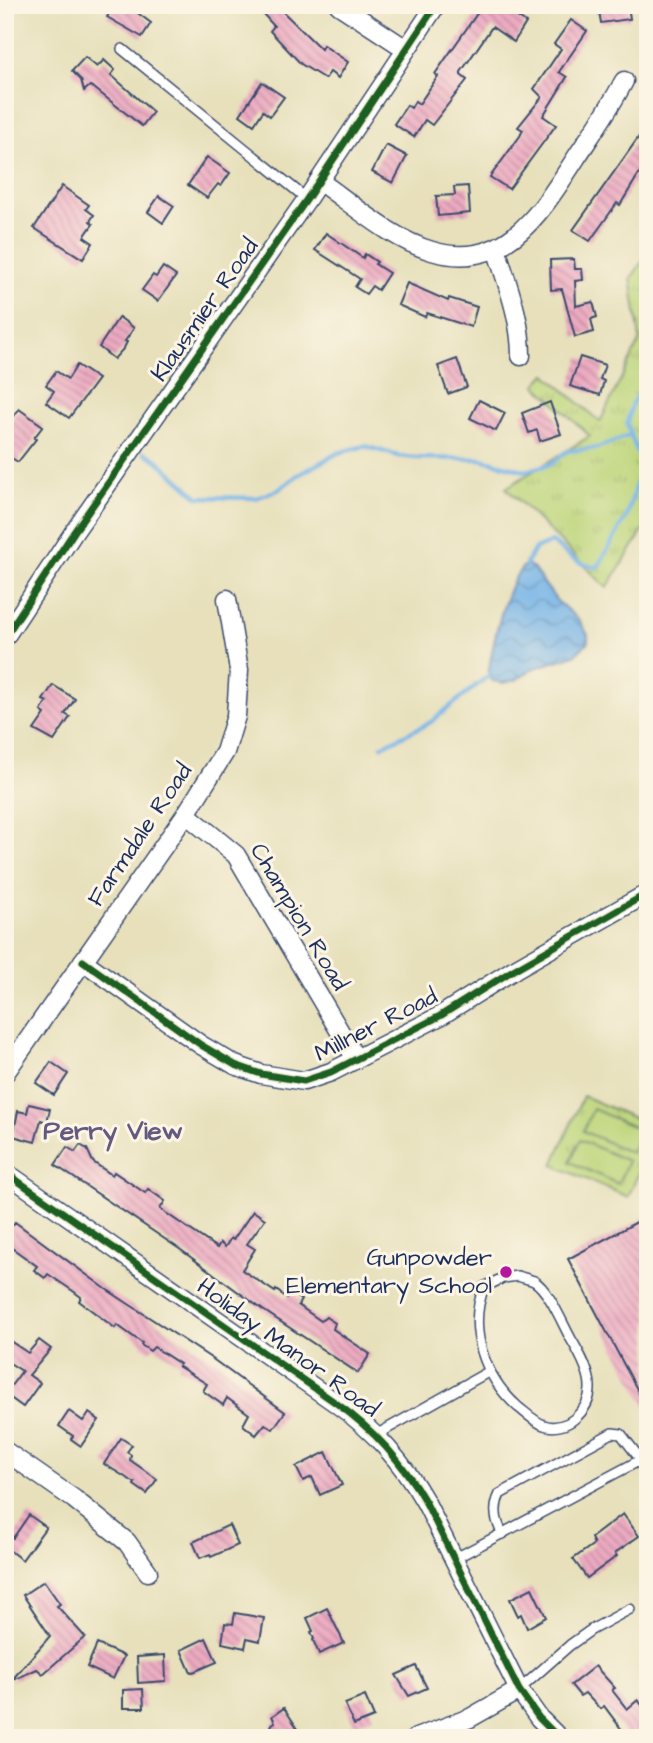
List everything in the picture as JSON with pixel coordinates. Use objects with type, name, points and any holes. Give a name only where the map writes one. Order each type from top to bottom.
[{"type":"street","points":[[339,5],[406,49]]},
{"type":"street","name":"Klausmier Road","points":[[5,637],[74,532],[307,199],[436,5]]},
{"type":"street","points":[[318,181],[388,229],[432,251],[464,255],[496,248],[525,228],[547,204],[608,110],[624,80]]},
{"type":"street","points":[[496,248],[516,311],[521,356]]},
{"type":"street","name":"Farmdale Road","points":[[5,1073],[186,814],[225,752],[236,716],[239,670],[227,599]]},
{"type":"street","name":"Champion Road","points":[[186,814],[236,855],[356,1059]]},
{"type":"street","name":"Millner Road","points":[[83,961],[201,1045],[235,1065],[261,1074],[304,1081],[331,1072],[440,1016],[515,969],[648,893]]},
{"type":"street","name":"Holiday Manor Road","points":[[5,1172],[326,1395],[376,1435],[412,1478],[519,1690],[559,1738]]},
{"type":"street","points":[[5,1451],[74,1499],[127,1542],[149,1572]]},
{"type":"street","points":[[416,1738],[470,1718],[519,1690]]},
{"type":"lane","points":[[122,49],[307,199]]},
{"type":"lane","points":[[518,1276],[533,1281],[544,1290],[584,1361],[589,1376],[590,1395],[585,1410],[567,1425],[545,1426],[530,1417],[509,1398],[488,1371],[482,1357],[479,1336],[479,1300],[484,1287],[492,1282],[518,1276]]},
{"type":"lane","points":[[376,1435],[488,1371]]},
{"type":"lane","points":[[454,1559],[503,1534],[644,1458],[621,1434],[612,1433],[500,1494],[495,1513],[503,1534]]},
{"type":"lane","points":[[519,1690],[570,1645],[629,1609]]},
{"type":"green space","points":[[648,254],[648,523],[607,588],[506,488],[590,436],[536,385],[546,374],[600,422],[640,340],[631,278]]},
{"type":"green space","points":[[583,1096],[648,1124],[648,1152],[628,1197],[553,1165]]},
{"type":"green space","points":[[593,1109],[641,1130],[631,1153],[583,1131]]},
{"type":"green space","points":[[580,1140],[628,1161],[618,1184],[570,1162]]},
{"type":"water","points":[[526,564],[532,567],[557,601],[579,620],[588,635],[588,642],[575,655],[532,669],[516,680],[503,683],[493,681],[488,676],[501,616],[512,585]]},
{"type":"building","points":[[115,5],[127,5],[151,23],[142,37],[107,17]]},
{"type":"building","points":[[255,5],[276,5],[321,49],[323,45],[348,62],[338,78],[330,72],[325,79],[301,64],[270,31],[274,26]]},
{"type":"building","points":[[483,5],[500,5],[526,23],[514,42],[492,27],[461,72],[467,80],[432,125],[425,120],[414,137],[394,124],[407,105],[411,108],[415,101],[419,104],[438,76],[435,74]]},
{"type":"building","points":[[598,5],[628,5],[630,19],[601,23]]},
{"type":"building","points":[[571,20],[587,31],[559,72],[567,77],[543,116],[556,125],[509,189],[490,177],[520,136],[523,130],[518,127],[542,97],[534,89],[561,49],[554,44]]},
{"type":"building","points":[[85,57],[97,67],[104,60],[115,70],[111,75],[153,112],[142,126],[94,88],[90,86],[84,91],[81,80],[72,71]]},
{"type":"building","points":[[262,82],[284,97],[270,116],[263,111],[254,125],[240,115]]},
{"type":"building","points":[[648,124],[648,159],[620,205],[617,203],[590,241],[573,230]]},
{"type":"building","points":[[386,145],[407,156],[393,183],[372,172]]},
{"type":"building","points":[[207,157],[230,173],[221,186],[218,184],[207,198],[188,185]]},
{"type":"building","points":[[62,186],[89,205],[86,209],[94,215],[90,221],[93,224],[84,237],[93,243],[83,259],[34,228]]},
{"type":"building","points":[[468,186],[470,213],[438,216],[436,196],[455,195],[454,187]]},
{"type":"building","points":[[159,196],[174,206],[163,223],[148,212]]},
{"type":"building","points":[[326,233],[363,258],[365,254],[389,273],[378,290],[372,286],[366,294],[355,287],[360,279],[315,250]]},
{"type":"building","points":[[574,259],[575,269],[582,269],[583,280],[575,281],[576,306],[593,302],[597,317],[591,319],[594,332],[575,337],[562,289],[551,290],[550,260]]},
{"type":"building","points":[[163,267],[176,276],[158,301],[142,290]]},
{"type":"building","points":[[407,283],[448,301],[449,298],[477,307],[471,327],[427,313],[425,317],[398,305]]},
{"type":"building","points":[[119,317],[134,328],[125,341],[127,342],[124,348],[114,359],[99,347]]},
{"type":"building","points":[[580,357],[605,365],[600,379],[604,381],[600,395],[570,386]]},
{"type":"building","points":[[457,359],[467,387],[448,394],[438,366]]},
{"type":"building","points":[[77,365],[98,379],[69,418],[46,402],[54,391],[46,385],[56,371],[68,379]]},
{"type":"building","points":[[479,400],[505,413],[496,431],[470,418]]},
{"type":"building","points":[[550,402],[561,434],[540,441],[537,430],[529,433],[522,413]]},
{"type":"building","points":[[19,409],[43,426],[18,462],[5,454],[5,429]]},
{"type":"building","points":[[53,685],[75,699],[65,714],[70,717],[54,741],[34,730],[45,714],[41,711],[47,702],[43,700]]},
{"type":"building","points":[[51,1062],[68,1074],[54,1095],[36,1083]]},
{"type":"building","points":[[29,1104],[50,1109],[47,1122],[41,1120],[35,1142],[13,1136],[18,1111],[27,1113]]},
{"type":"building","points":[[80,1145],[87,1149],[93,1162],[112,1175],[114,1172],[145,1193],[148,1189],[165,1201],[160,1209],[217,1248],[220,1243],[225,1247],[231,1238],[233,1240],[253,1211],[265,1219],[247,1244],[255,1249],[242,1270],[287,1298],[291,1293],[301,1300],[298,1305],[321,1321],[326,1317],[335,1323],[333,1329],[370,1354],[358,1373],[55,1165],[67,1147],[75,1152]]},
{"type":"building","points":[[648,1216],[648,1410],[568,1259]]},
{"type":"building","points":[[15,1222],[106,1289],[214,1360],[285,1412],[273,1429],[265,1424],[256,1435],[243,1425],[249,1414],[227,1398],[223,1405],[203,1391],[207,1384],[178,1366],[180,1364],[154,1347],[150,1351],[117,1325],[115,1328],[79,1301],[81,1297],[73,1291],[48,1274],[45,1278],[34,1270],[37,1266],[5,1243],[5,1236]]},
{"type":"building","points":[[39,1340],[51,1349],[29,1375],[40,1383],[23,1407],[5,1394],[22,1371],[5,1360],[5,1349],[10,1341],[28,1353]]},
{"type":"building","points":[[69,1411],[83,1421],[89,1413],[99,1420],[81,1446],[59,1426]]},
{"type":"building","points":[[121,1438],[132,1445],[127,1452],[131,1455],[130,1460],[157,1479],[147,1494],[134,1485],[135,1483],[104,1464]]},
{"type":"building","points":[[326,1452],[342,1485],[320,1495],[312,1477],[303,1481],[296,1467]]},
{"type":"building","points":[[623,1514],[639,1536],[587,1578],[573,1559],[594,1544],[591,1538]]},
{"type":"building","points":[[29,1515],[46,1527],[22,1560],[5,1547],[5,1532],[13,1538]]},
{"type":"building","points":[[229,1525],[238,1545],[211,1557],[210,1554],[200,1558],[193,1542]]},
{"type":"building","points":[[44,1581],[60,1604],[57,1606],[85,1637],[43,1674],[37,1669],[11,1681],[50,1636],[23,1595]]},
{"type":"building","points":[[532,1588],[546,1617],[527,1628],[510,1599]]},
{"type":"building","points":[[327,1608],[344,1643],[319,1654],[307,1618]]},
{"type":"building","points":[[235,1613],[264,1618],[260,1641],[247,1638],[245,1648],[222,1643],[225,1623],[233,1624]]},
{"type":"building","points":[[206,1638],[217,1662],[191,1673],[181,1650]]},
{"type":"building","points":[[97,1644],[124,1656],[113,1679],[87,1667]]},
{"type":"building","points":[[165,1655],[166,1681],[138,1683],[137,1657]]},
{"type":"building","points":[[416,1666],[427,1688],[409,1696],[396,1675]]},
{"type":"building","points":[[595,1666],[615,1688],[612,1690],[627,1709],[638,1700],[648,1713],[648,1729],[636,1738],[628,1738],[604,1706],[600,1709],[585,1693],[580,1696],[571,1685]]},
{"type":"building","points":[[143,1689],[144,1708],[123,1708],[123,1690]]},
{"type":"building","points":[[365,1696],[374,1717],[354,1725],[345,1704]]},
{"type":"building","points":[[284,1708],[304,1738],[279,1738],[271,1725],[275,1722],[272,1716]]},
{"type":"waterway","points":[[526,564],[535,549],[552,542],[579,562],[598,567],[627,516],[638,478],[641,463],[627,424],[632,403],[645,384],[648,366]]},
{"type":"waterway","points":[[569,451],[597,448],[631,435]]},
{"type":"waterway","points":[[144,452],[157,460],[198,497],[256,498],[278,490],[298,475],[338,453],[365,446],[398,456],[481,459],[526,471],[551,464],[566,452]]},
{"type":"waterway","points":[[382,746],[431,722],[488,676]]},
{"type":"cycle path","points":[[5,637],[74,532],[307,199],[436,5]]},
{"type":"cycle path","points":[[83,961],[201,1045],[235,1065],[261,1074],[304,1081],[331,1072],[440,1016],[515,969],[648,893]]},
{"type":"cycle path","points":[[5,1172],[336,1403],[375,1435],[407,1473],[426,1503],[519,1690],[539,1718],[559,1738]]},
{"type":"place","name":"Gunpowder Elementary School","points":[[506,1272]]},
{"type":"district","name":"Perry View","points":[[113,1131]]}]
